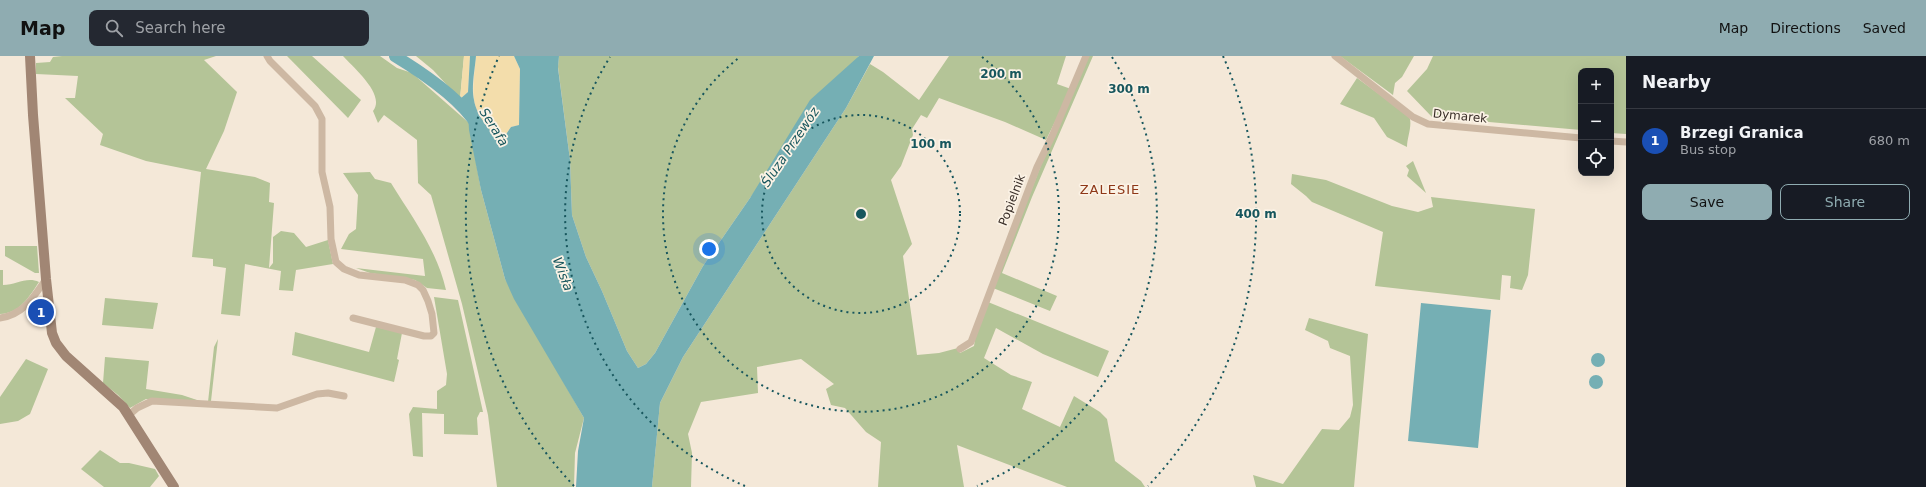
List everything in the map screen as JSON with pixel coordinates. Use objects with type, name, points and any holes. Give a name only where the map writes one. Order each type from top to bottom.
[{"type":"street","points":[[30,56],[30,81],[46,279],[52,333],[58,347],[71,361],[110,394],[129,415],[174,487]]},
{"type":"street","points":[[267,56],[270,61],[315,106],[322,119],[322,172],[330,206],[331,239],[336,262],[344,269],[359,275],[404,280],[418,285],[423,290],[428,301],[432,314],[434,333],[431,336],[424,336],[353,318]]},
{"type":"street","name":"Popielnik","points":[[960,349],[971,342],[1037,167],[1053,134],[1086,56]]},
{"type":"street","name":"Dymarek","points":[[1335,56],[1413,117],[1428,124],[1578,138]]},
{"type":"street","points":[[1614,141],[1626,142]]},
{"type":"street","points":[[0,318],[14,315],[22,309],[35,295],[46,279]]},
{"type":"street","points":[[129,415],[137,408],[152,401],[277,408],[317,394],[328,393],[344,396]]},
{"type":"green space","points":[[216,56],[204,60],[237,92],[224,131],[206,169],[255,177],[270,183],[269,202],[274,203],[269,268],[273,263],[273,237],[281,231],[294,233],[306,247],[328,240],[333,264],[296,270],[293,291],[279,290],[281,271],[245,264],[240,316],[221,314],[226,268],[213,266],[213,259],[192,257],[201,172],[146,161],[100,145],[103,134],[65,98],[75,98],[78,76],[36,74],[36,63],[50,62],[53,57]]},
{"type":"green space","points":[[287,56],[312,56],[361,100],[348,118]]},
{"type":"green space","points":[[343,56],[380,56],[397,68],[412,73],[469,123],[481,190],[505,279],[584,418],[575,453],[574,487],[497,487],[488,415],[462,304],[431,195],[418,183],[417,140],[384,115],[378,123],[373,111],[376,105],[372,90],[361,74]]},
{"type":"green space","points":[[416,56],[464,56],[460,99],[433,70]]},
{"type":"green space","points":[[559,56],[859,56],[750,198],[703,266],[655,353],[646,364],[638,368],[627,351],[586,257],[572,215],[570,160],[558,67]]},
{"type":"green space","points":[[949,56],[1066,56],[1057,84],[1071,89],[1046,140],[1005,122],[939,98],[927,118],[921,115],[912,129],[913,135],[901,166],[891,180],[912,244],[903,256],[917,355],[939,353],[958,348],[960,353],[974,346],[988,302],[1109,351],[1098,377],[1043,354],[996,328],[984,358],[1011,375],[1032,382],[1022,409],[1060,427],[1074,396],[1100,412],[1107,419],[1115,461],[1141,481],[1145,487],[1067,487],[957,445],[964,487],[878,487],[881,442],[866,432],[845,408],[831,405],[826,389],[834,384],[801,359],[757,367],[758,393],[701,402],[688,434],[692,453],[691,487],[652,487],[660,403],[683,357],[846,108],[870,64],[883,72],[919,100]]},
{"type":"green space","points":[[1088,56],[1093,56],[1032,197],[1002,273],[1057,296],[1050,311],[993,288],[1045,155]]},
{"type":"green space","points":[[1340,56],[1414,56],[1402,77],[1395,83],[1393,95]]},
{"type":"green space","points":[[1433,56],[1626,56],[1626,134],[1614,133],[1614,68],[1578,68],[1578,130],[1432,117],[1407,91],[1427,69]]},
{"type":"green space","points":[[1357,78],[1409,116],[1410,127],[1407,147],[1387,137],[1374,118],[1340,104]]},
{"type":"green space","points":[[1413,161],[1426,193],[1407,176],[1409,170],[1406,166]]},
{"type":"green space","points":[[370,172],[375,179],[391,183],[423,234],[437,261],[446,290],[427,288],[415,280],[370,273],[356,268],[425,276],[423,259],[341,249],[349,234],[356,229],[358,195],[343,173]]},
{"type":"green space","points":[[1292,174],[1326,180],[1392,206],[1418,212],[1433,207],[1431,197],[1535,209],[1528,275],[1522,290],[1510,288],[1511,276],[1502,275],[1500,300],[1375,286],[1383,232],[1312,202],[1291,184]]},
{"type":"green space","points":[[5,246],[37,246],[39,273],[35,273],[5,256]]},
{"type":"green space","points":[[0,270],[3,270],[3,285],[26,280],[35,280],[39,282],[23,303],[13,311],[0,314]]},
{"type":"green space","points":[[434,297],[458,300],[483,412],[480,412],[477,418],[478,435],[444,434],[444,414],[422,413],[423,457],[413,456],[409,414],[413,407],[437,409],[437,391],[446,385],[447,374]]},
{"type":"green space","points":[[105,298],[158,303],[153,329],[102,325]]},
{"type":"green space","points":[[1309,318],[1368,334],[1354,487],[1256,487],[1253,475],[1283,484],[1322,429],[1339,430],[1350,417],[1353,405],[1350,356],[1330,348],[1328,341],[1305,330]]},
{"type":"green space","points":[[376,327],[402,333],[397,359],[399,360],[394,382],[292,355],[295,332],[369,352]]},
{"type":"green space","points":[[218,339],[211,401],[208,402],[214,347]]},
{"type":"green space","points":[[105,357],[149,361],[146,389],[182,395],[203,402],[146,399],[130,408],[118,395],[103,383]]},
{"type":"green space","points":[[26,359],[48,369],[30,414],[18,421],[0,424],[0,397]]},
{"type":"green space","points":[[100,450],[120,463],[129,463],[155,469],[159,476],[150,487],[104,487],[81,469]]},
{"type":"sand","points":[[464,56],[470,56],[468,92],[460,99]]},
{"type":"sand","points":[[476,56],[514,56],[520,69],[519,125],[511,127],[502,140],[497,137],[484,123],[475,105],[473,90]]},
{"type":"water","points":[[470,56],[476,56],[473,89],[475,105],[484,123],[497,137],[502,140],[511,127],[519,125],[520,69],[514,56],[559,56],[558,68],[570,160],[572,215],[586,257],[627,351],[638,368],[646,364],[655,353],[703,266],[750,198],[810,100],[859,56],[874,56],[846,108],[683,357],[660,403],[652,487],[576,487],[578,451],[584,418],[514,299],[505,279],[481,190],[469,130],[468,111],[460,99],[468,92]]},
{"type":"water","points":[[1421,303],[1491,310],[1478,448],[1408,441]]},
{"type":"water","points":[[1595,353],[1601,353],[1605,357],[1605,363],[1601,367],[1595,367],[1591,363],[1591,357]]},
{"type":"water","points":[[1593,375],[1599,375],[1603,379],[1603,385],[1599,389],[1593,389],[1589,385],[1589,379]]},
{"type":"waterway","name":"Serafa","points":[[395,56],[429,78],[451,96],[470,115],[477,125]]},
{"type":"place","name":"Brzegi Granica","points":[[41,312]]},
{"type":"district","name":"ZALESIE","points":[[1110,189]]},
{"type":"water label","name":"Śluza Przewóz","points":[[790,147]]},
{"type":"water label","name":"Wisła","points":[[563,274]]}]
